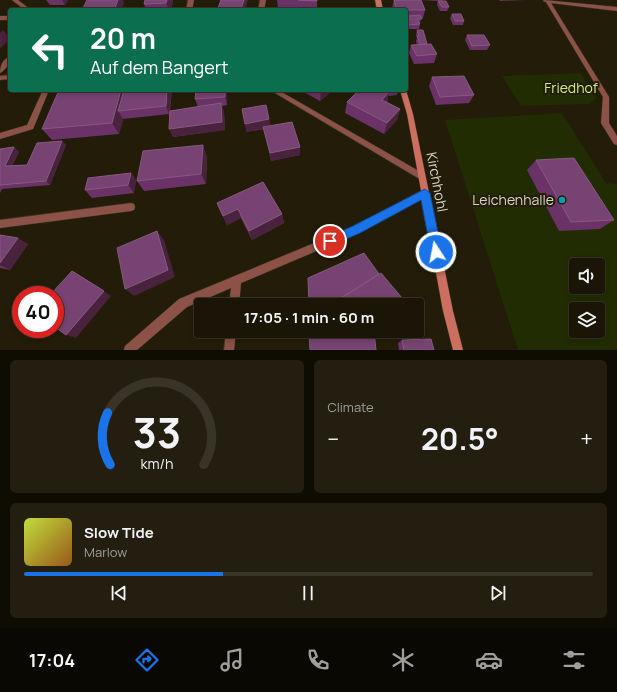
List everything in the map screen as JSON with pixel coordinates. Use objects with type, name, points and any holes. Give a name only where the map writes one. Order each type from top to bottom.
[{"type":"street","points":[[15,0],[25,8]]},
{"type":"street","points":[[592,0],[593,7]]},
{"type":"street","points":[[547,1],[617,9]]},
{"type":"street","points":[[547,1],[606,97],[605,123],[617,142]]},
{"type":"street","points":[[0,71],[8,61]]},
{"type":"street","points":[[0,136],[30,127],[45,92]]},
{"type":"street","points":[[276,92],[422,176]]},
{"type":"street","name":"Kirchhohl","points":[[404,92],[410,114],[448,310],[458,350]]},
{"type":"street","points":[[129,350],[183,304],[236,280],[356,230],[425,193]]},
{"type":"street","points":[[0,224],[131,207]]},
{"type":"street","points":[[235,298],[236,280]]},
{"type":"street","points":[[229,350],[230,338]]},
{"type":"green space","name":"Friedhof","points":[[580,73],[597,98],[589,104],[521,106],[502,76]]},
{"type":"green space","points":[[562,113],[606,183],[617,184],[617,350],[518,350],[445,120]]},
{"type":"building","points":[[87,0],[118,0],[115,8],[83,8]]},
{"type":"building","points":[[145,0],[167,0],[166,3],[144,4]]},
{"type":"building","points":[[221,0],[244,0],[241,8],[218,8]]},
{"type":"building","points":[[394,0],[421,0],[425,10],[408,10],[408,8],[396,8]]},
{"type":"building","points":[[438,1],[446,1],[449,7],[442,7]]},
{"type":"building","points":[[452,14],[461,14],[464,21],[455,21]]},
{"type":"building","points":[[420,15],[422,19],[417,19],[420,24],[408,25],[408,20],[411,19],[409,16]]},
{"type":"building","points":[[417,30],[423,30],[427,44],[420,44],[417,36],[419,36]]},
{"type":"building","points":[[467,35],[484,35],[490,45],[472,46]]},
{"type":"building","points":[[431,44],[437,54],[417,56],[411,45]]},
{"type":"building","points":[[464,76],[474,95],[440,97],[432,77]]},
{"type":"building","points":[[58,92],[120,92],[112,123],[42,129]]},
{"type":"building","points":[[123,92],[167,92],[166,106],[118,111]]},
{"type":"building","points":[[196,92],[225,92],[225,97],[195,99]]},
{"type":"building","points":[[357,92],[389,92],[382,100],[400,109],[387,123],[347,102]]},
{"type":"building","points":[[221,103],[222,122],[169,129],[170,111]]},
{"type":"building","points":[[266,105],[269,119],[245,124],[242,109]]},
{"type":"building","points":[[292,122],[300,147],[270,153],[263,127]]},
{"type":"building","points":[[62,141],[46,181],[0,185],[0,149],[14,147],[5,166],[27,165],[37,143]]},
{"type":"building","points":[[203,145],[201,174],[137,181],[143,151]]},
{"type":"building","points":[[574,158],[614,220],[571,222],[536,160]]},
{"type":"building","points":[[131,173],[128,185],[85,190],[88,178]]},
{"type":"building","points":[[263,182],[282,214],[249,231],[238,209],[223,216],[217,203]]},
{"type":"building","points":[[157,231],[168,270],[125,289],[117,248]]},
{"type":"building","points":[[0,235],[18,238],[0,263]]},
{"type":"building","points":[[364,253],[379,274],[341,298],[309,298],[308,278]]},
{"type":"building","points":[[72,271],[104,291],[66,335],[64,334],[64,286],[58,286]]},
{"type":"building","points":[[381,273],[402,298],[341,298]]},
{"type":"building","points":[[309,338],[375,338],[376,350],[310,350]]},
{"type":"building","points":[[431,339],[434,350],[404,350],[402,340]]},
{"type":"place","name":"Leichenhalle","points":[[562,200]]},
{"type":"route","points":[[330,241],[356,230],[425,193],[436,252]]}]
